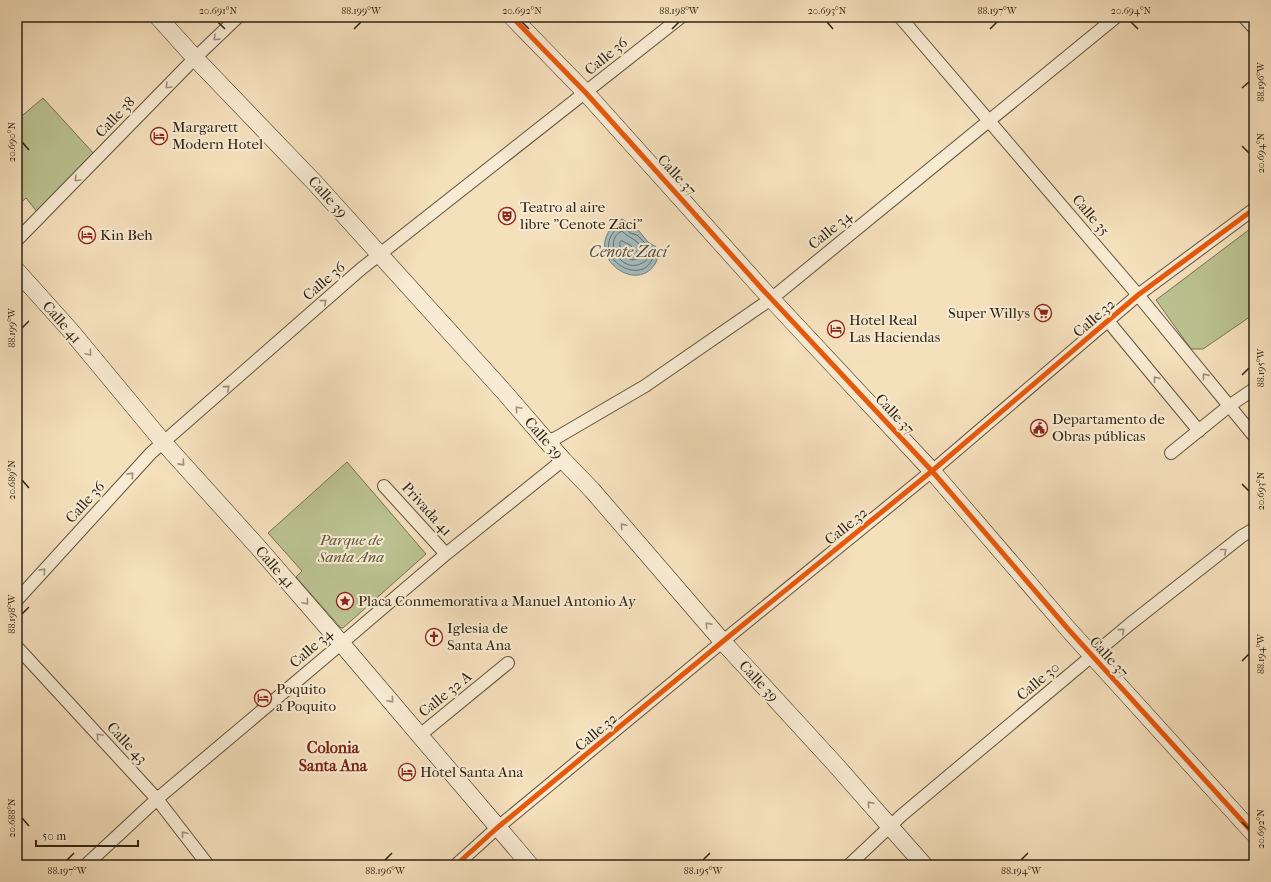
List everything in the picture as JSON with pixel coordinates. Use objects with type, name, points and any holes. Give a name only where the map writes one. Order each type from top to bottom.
[{"type":"main road","name":"Calle 39","points":[[158,17],[195,58],[315,182],[563,460],[592,490],[723,642],[834,763],[924,865]]},
{"type":"main road","name":"Calle 37","points":[[512,17],[586,93],[771,299],[932,471],[1092,657],[1254,834]]},
{"type":"main road","name":"Calle 41","points":[[17,271],[70,330],[163,442],[257,546],[341,643],[530,865]]},
{"type":"street","name":"Calle 38","points":[[17,240],[195,58],[238,17]]},
{"type":"street","name":"Calle 36","points":[[17,600],[151,453],[163,442],[379,254],[681,17]]},
{"type":"street","name":"Calle 35","points":[[900,17],[1138,295],[1254,436]]},
{"type":"street","name":"Calle 34","points":[[548,443],[552,439],[645,386],[771,299],[1116,17]]},
{"type":"street","points":[[1244,17],[1254,28]]},
{"type":"street","name":"Calle 32","points":[[456,865],[497,828],[932,471],[1138,295],[1254,209]]},
{"type":"street","points":[[1108,321],[1199,431]]},
{"type":"street","points":[[1171,453],[1229,406],[1254,388]]},
{"type":"street","name":"Calle 34","points":[[86,865],[157,799],[446,554],[563,460]]},
{"type":"street","name":"Privada 41","points":[[384,486],[446,554]]},
{"type":"street","name":"Calle 30","points":[[848,865],[889,826],[1165,596],[1242,536],[1254,529]]},
{"type":"street","name":"Calle 43","points":[[17,647],[157,799],[208,865]]},
{"type":"street","name":"Calle 32 A","points":[[420,735],[508,663]]},
{"type":"green space","points":[[43,98],[96,156],[38,213],[26,198],[17,206],[17,120]]},
{"type":"green space","points":[[1254,226],[1254,314],[1203,349],[1191,349],[1156,300]]},
{"type":"green space","name":"Parque de Santa Ana","points":[[347,462],[426,554],[343,628],[341,628],[296,577],[302,571],[268,533]]},
{"type":"water","name":"Cenote Zací","points":[[622,219],[628,223],[632,229],[639,231],[648,242],[656,247],[659,252],[655,264],[647,272],[638,275],[628,274],[619,270],[606,255],[605,245],[607,235],[613,226]]},
{"type":"cycle path","points":[[512,17],[586,93],[763,290],[932,471],[1068,629],[1254,834]]},
{"type":"cycle path","points":[[456,865],[497,828],[932,471],[1138,295],[1254,209]]},
{"type":"place","name":"Margarett Modern Hotel","points":[[159,136]]},
{"type":"place","name":"Teatro al aire libre \"Cenote Zaci\"","points":[[507,216]]},
{"type":"place","name":"Kin Beh","points":[[87,235]]},
{"type":"place","name":"Super Willys","points":[[1043,313]]},
{"type":"place","name":"Hotel Real Las Haciendas","points":[[836,329]]},
{"type":"place","name":"Departamento de Obras públicas","points":[[1039,428]]},
{"type":"place","name":"Placa Conmemorativa a Manuel Antonio Ay","points":[[345,601]]},
{"type":"place","name":"Iglesia de Santa Ana","points":[[434,637]]},
{"type":"place","name":"Poquito a Poquito","points":[[263,698]]},
{"type":"place","name":"Hotel Santa Ana","points":[[407,772]]},
{"type":"district","name":"Colonia Santa Ana","points":[[333,756]]}]
